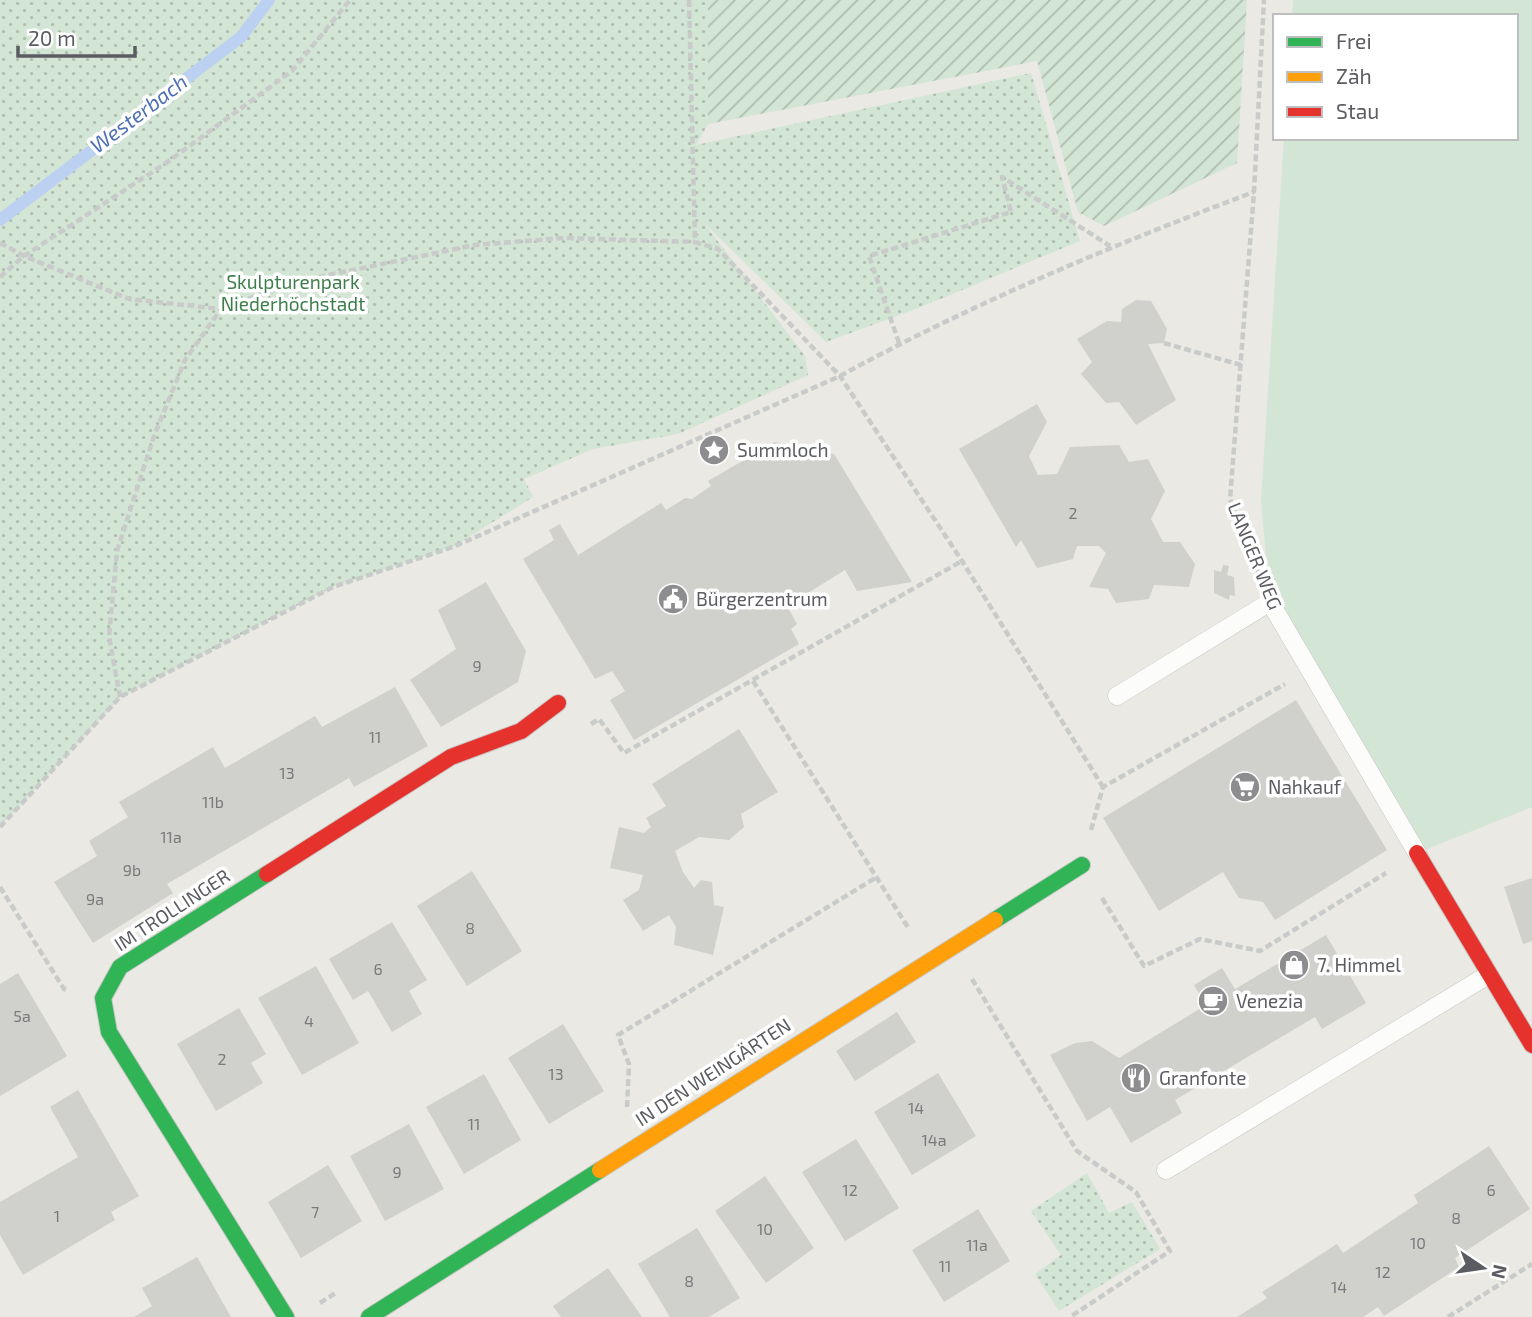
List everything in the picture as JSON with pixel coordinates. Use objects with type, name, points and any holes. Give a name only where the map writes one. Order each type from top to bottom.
[{"type":"street","name":"IM TROLLINGER","points":[[103,998],[120,967],[451,757],[522,732],[558,703]]},
{"type":"street","name":"LANGER WEG","points":[[1417,853],[1532,1045]]},
{"type":"street","name":"IN DEN WEINGÄRTEN","points":[[369,1317],[1082,865]]},
{"type":"street","points":[[103,998],[109,1032],[286,1317]]},
{"type":"lane","name":"LANGER WEG","points":[[1270,602],[1417,853]]},
{"type":"lane","points":[[1116,696],[1270,602]]},
{"type":"lane","points":[[1166,1170],[1488,975]]},
{"type":"path","points":[[0,277],[24,256],[169,161],[292,71],[350,0]]},
{"type":"path","points":[[690,0],[695,242]]},
{"type":"path","name":"LANGER WEG","points":[[1264,0],[1254,192],[1230,499],[1270,602]]},
{"type":"path","points":[[900,343],[869,256],[1011,212],[1002,177],[1110,246]]},
{"type":"path","points":[[0,827],[120,697],[333,587],[453,547],[841,376],[900,343],[1110,246],[1254,192]]},
{"type":"path","points":[[0,243],[24,256],[129,299],[221,309],[294,282],[475,245],[563,238],[695,242],[718,249],[841,376],[962,561],[1103,787]]},
{"type":"path","points":[[120,697],[109,636],[117,551],[154,436],[185,360],[221,309]]},
{"type":"path","points":[[1164,343],[1241,365]]},
{"type":"path","points":[[624,753],[962,561]]},
{"type":"path","points":[[1310,669],[1103,787],[1082,865],[1144,966],[1200,939],[1260,951],[1417,853]]},
{"type":"path","points":[[753,681],[929,960]]},
{"type":"path","points":[[615,1115],[627,1107],[629,1064],[618,1035],[877,877]]},
{"type":"path","points":[[0,887],[64,989],[103,998]]},
{"type":"path","points":[[952,945],[1077,1151],[1136,1192],[1170,1251],[1070,1317]]},
{"type":"path","points":[[1448,1317],[1532,1264]]},
{"type":"path","points":[[310,1310],[345,1287]]},
{"type":"green space","name":"Skulpturenpark Niederhöchstadt","points":[[0,0],[708,0],[708,124],[696,145],[1031,73],[1080,241],[921,307],[826,342],[704,223],[805,356],[808,375],[678,434],[593,449],[524,479],[533,497],[453,547],[333,587],[121,697],[0,827]]},
{"type":"green space","points":[[708,0],[1247,0],[1237,163],[1104,226],[1078,212],[1037,61],[708,124]]},
{"type":"green space","points":[[1293,0],[1532,0],[1532,807],[1417,853],[1270,602],[1261,501],[1284,140],[1518,140],[1518,14],[1292,14]]},
{"type":"green space","points":[[1087,1173],[1109,1213],[1132,1202],[1160,1249],[1059,1311],[1035,1274],[1061,1255],[1031,1211]]},
{"type":"building","points":[[1136,300],[1151,301],[1167,329],[1164,343],[1148,344],[1176,400],[1136,425],[1119,402],[1106,403],[1081,374],[1092,362],[1077,339],[1107,321],[1121,322],[1122,309]]},
{"type":"building","points":[[1037,404],[1047,422],[1029,456],[1038,475],[1057,474],[1070,447],[1119,445],[1129,462],[1148,459],[1165,491],[1151,519],[1163,542],[1180,542],[1195,564],[1189,587],[1154,585],[1149,599],[1116,603],[1108,589],[1089,587],[1106,553],[1099,546],[1077,546],[1073,559],[1037,568],[1021,540],[1016,547],[959,449]]},
{"type":"building","name":"Bürgerzentrum","points":[[775,442],[834,454],[912,582],[857,591],[845,570],[787,606],[797,624],[791,629],[799,644],[634,740],[610,700],[625,691],[612,671],[595,679],[523,559],[554,540],[549,530],[560,524],[578,555],[661,503],[666,510],[685,498],[692,499],[711,486],[708,481]]},
{"type":"building","points":[[1223,565],[1229,566],[1227,575],[1234,577],[1235,596],[1230,595],[1229,600],[1214,593],[1214,570],[1221,572]]},
{"type":"building","points":[[486,582],[526,651],[518,682],[441,727],[410,680],[456,649],[438,610]]},
{"type":"building","points":[[395,687],[428,746],[354,787],[349,778],[167,884],[173,893],[93,943],[54,882],[97,856],[89,841],[128,817],[119,802],[213,747],[225,768],[315,716],[322,727]]},
{"type":"building","points":[[1296,700],[1387,850],[1275,920],[1263,902],[1239,898],[1223,872],[1159,911],[1103,818]]},
{"type":"building","points":[[739,729],[778,792],[741,814],[744,827],[729,840],[699,837],[675,851],[683,872],[694,888],[701,880],[712,882],[714,905],[724,907],[713,955],[674,945],[676,927],[669,915],[643,931],[623,900],[639,890],[643,875],[610,868],[619,827],[644,833],[651,827],[646,818],[666,806],[652,784]]},
{"type":"building","points":[[472,871],[522,951],[467,986],[417,906]]},
{"type":"building","points":[[1532,878],[1532,941],[1523,944],[1504,887]]},
{"type":"building","points":[[392,922],[427,980],[409,991],[422,1014],[392,1032],[368,991],[353,1000],[329,959]]},
{"type":"building","points":[[1326,935],[1366,1003],[1322,1029],[1315,1017],[1175,1100],[1182,1113],[1131,1143],[1110,1107],[1087,1121],[1050,1055],[1075,1043],[1092,1041],[1119,1058],[1206,1005],[1194,985],[1222,968],[1235,989]]},
{"type":"building","points":[[316,966],[359,1043],[302,1075],[258,998]]},
{"type":"building","points":[[18,973],[67,1056],[0,1096],[0,984]]},
{"type":"building","points":[[239,1008],[266,1054],[251,1063],[263,1083],[216,1111],[177,1044]]},
{"type":"building","points":[[897,1012],[916,1042],[855,1081],[836,1051]]},
{"type":"building","points":[[563,1024],[604,1091],[549,1124],[508,1058]]},
{"type":"building","points":[[938,1073],[976,1136],[912,1175],[874,1112]]},
{"type":"building","points":[[484,1074],[521,1140],[464,1174],[426,1107]]},
{"type":"building","points":[[78,1090],[139,1196],[111,1212],[115,1220],[23,1275],[0,1235],[0,1202],[78,1157],[50,1107]]},
{"type":"building","points":[[409,1124],[444,1189],[385,1221],[350,1156]]},
{"type":"building","points":[[856,1139],[899,1208],[845,1241],[802,1172]]},
{"type":"building","points":[[1489,1146],[1530,1209],[1455,1258],[1459,1267],[1384,1316],[1378,1307],[1363,1317],[1237,1317],[1267,1298],[1262,1292],[1337,1244],[1343,1253],[1418,1203],[1414,1195]]},
{"type":"building","points":[[328,1165],[362,1221],[301,1258],[268,1202]]},
{"type":"building","points":[[765,1176],[814,1248],[766,1283],[715,1211]]},
{"type":"building","points":[[978,1209],[1010,1261],[944,1302],[912,1250]]},
{"type":"building","points":[[697,1228],[740,1298],[709,1317],[670,1317],[638,1264]]},
{"type":"building","points":[[197,1257],[231,1317],[134,1317],[152,1306],[142,1288]]},
{"type":"building","points":[[608,1268],[642,1317],[561,1317],[553,1306]]},
{"type":"waterway","name":"Westerbach","points":[[0,220],[241,37],[269,0]]},
{"type":"traffic: fast","points":[[995,920],[1082,865]]},
{"type":"traffic: fast","points":[[267,874],[120,967],[103,998],[109,1032],[286,1317]]},
{"type":"traffic: fast","points":[[369,1317],[600,1170]]},
{"type":"traffic: slow","points":[[600,1170],[995,920]]},
{"type":"traffic: jam","points":[[267,874],[451,757],[521,731],[558,703]]},
{"type":"traffic: jam","points":[[1417,853],[1532,1045]]},
{"type":"place","name":"Summloch","points":[[714,450]]},
{"type":"place","name":"Bürgerzentrum","points":[[673,599]]},
{"type":"place","name":"Nahkauf","points":[[1245,787]]},
{"type":"place","name":"7. Himmel","points":[[1294,965]]},
{"type":"place","name":"Venezia","points":[[1213,1001]]},
{"type":"place","name":"Granfonte","points":[[1136,1078]]}]
